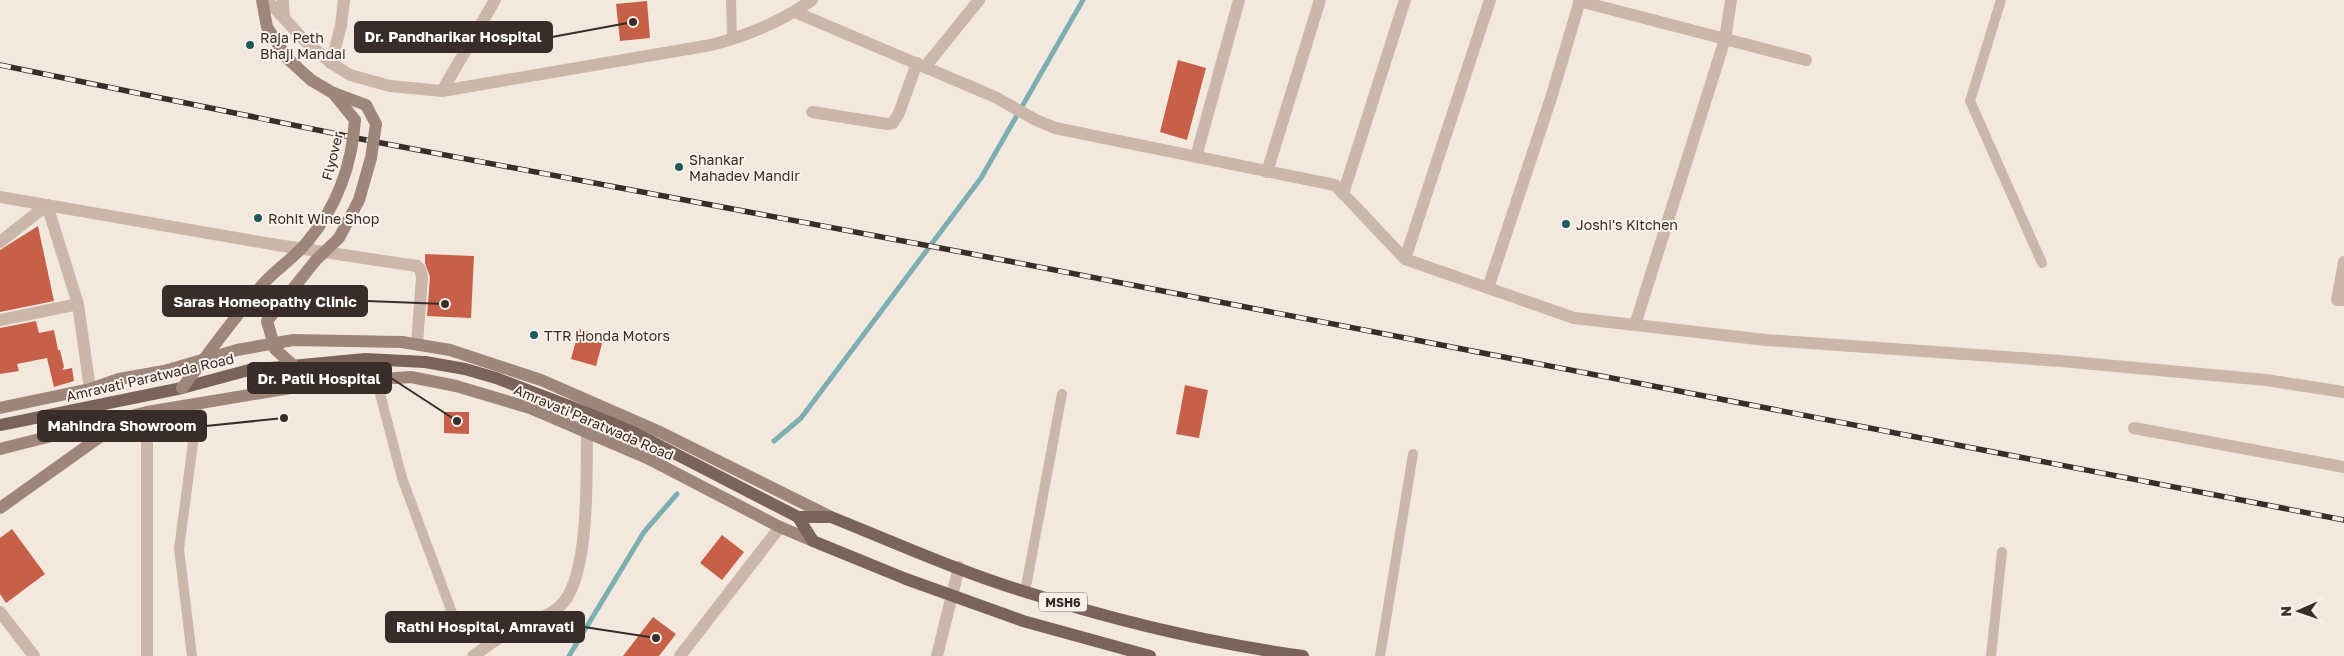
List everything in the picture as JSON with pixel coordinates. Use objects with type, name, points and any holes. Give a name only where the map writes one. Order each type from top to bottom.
[{"type":"main road","name":"Flyover","points":[[262,0],[267,27],[287,58],[311,80],[334,93],[366,105],[376,124],[371,158],[359,200],[339,238],[316,260],[267,321],[275,349],[294,366]]},
{"type":"main road","name":"Flyover","points":[[182,388],[265,283],[307,243],[326,218],[344,179],[353,140],[355,120],[334,93]]},
{"type":"main road","name":"MSH6","points":[[0,408],[90,388],[237,350],[293,340],[356,340],[417,344],[450,350],[541,380],[660,432],[831,517],[1025,592],[1144,624],[1257,650],[1303,656]]},
{"type":"main road","name":"Amravati Paratwada Road","points":[[0,425],[182,388],[249,370],[365,359],[425,362],[465,369],[496,378],[585,412],[635,433],[798,517]]},
{"type":"main road","name":"Amravati Paratwada Road","points":[[0,449],[147,412],[198,405],[320,383],[412,377],[456,386],[530,408],[647,458],[780,527],[813,541],[1023,621],[1150,656]]},
{"type":"main road","points":[[0,508],[128,417]]},
{"type":"main road","name":"MSH6","points":[[798,517],[831,517]]},
{"type":"main road","points":[[798,517],[813,541]]},
{"type":"street","points":[[267,0],[304,40],[331,63],[350,74],[382,84],[442,91],[701,47],[732,39],[795,12],[812,0]]},
{"type":"street","points":[[283,0],[284,18]]},
{"type":"street","points":[[331,63],[341,26],[344,0]]},
{"type":"street","points":[[442,91],[495,0]]},
{"type":"street","points":[[812,112],[888,124],[893,123],[921,65],[978,0]]},
{"type":"street","points":[[1196,156],[1238,0]]},
{"type":"street","points":[[1267,172],[1320,0]]},
{"type":"street","points":[[1343,194],[1406,0]]},
{"type":"street","points":[[1405,259],[1490,0]]},
{"type":"street","points":[[1488,288],[1552,95],[1580,0],[1806,60]]},
{"type":"street","points":[[1635,325],[1726,39],[1731,0]]},
{"type":"street","points":[[795,12],[995,97],[1036,120],[1055,128],[1335,185],[1405,259],[1574,318],[1766,340],[2061,361],[2256,379],[2344,392]]},
{"type":"street","points":[[0,197],[277,245],[417,266],[422,277],[417,344]]},
{"type":"street","points":[[0,242],[47,205]]},
{"type":"street","points":[[47,205],[78,304],[90,388]]},
{"type":"street","points":[[2344,262],[2337,300],[2344,300]]},
{"type":"street","points":[[0,320],[78,304]]},
{"type":"street","points":[[147,412],[147,656]]},
{"type":"street","points":[[2134,428],[2344,467]]},
{"type":"street","points":[[473,656],[508,632],[553,612],[562,606],[579,567],[584,539],[587,433]]},
{"type":"street","points":[[680,656],[780,527]]},
{"type":"street","points":[[937,656],[959,567]]},
{"type":"street","points":[[1,614],[34,656]]},
{"type":"lane","points":[[731,0],[732,39]]},
{"type":"lane","points":[[2001,0],[1970,101],[2042,263]]},
{"type":"lane","points":[[376,378],[402,478],[457,626]]},
{"type":"lane","points":[[1025,592],[1062,394]]},
{"type":"lane","points":[[192,656],[180,549],[198,405]]},
{"type":"lane","points":[[1380,656],[1413,454]]},
{"type":"lane","points":[[1991,656],[2002,552]]},
{"type":"building","points":[[647,1],[650,38],[620,41],[616,4]]},
{"type":"building","points":[[1178,60],[1206,68],[1187,140],[1160,132]]},
{"type":"building","points":[[38,226],[54,301],[0,312],[0,250]]},
{"type":"building","points":[[425,254],[474,256],[471,318],[427,316],[430,277],[425,263]]},
{"type":"building","points":[[36,321],[39,333],[54,330],[64,367],[62,370],[72,368],[74,381],[54,387],[47,358],[17,364],[19,371],[0,374],[0,328]]},
{"type":"building","points":[[579,329],[604,336],[596,366],[571,359]]},
{"type":"building","points":[[1185,385],[1208,390],[1199,438],[1176,434]]},
{"type":"building","points":[[444,412],[469,412],[469,434],[444,433]]},
{"type":"building","points":[[12,529],[45,574],[6,603],[0,594],[0,538]]},
{"type":"building","points":[[722,535],[744,552],[722,580],[700,563]]},
{"type":"building","points":[[653,617],[676,634],[659,656],[623,656]]},
{"type":"waterway","points":[[774,441],[801,418],[981,178],[1083,0]]},
{"type":"waterway","points":[[569,656],[644,532],[677,494]]},
{"type":"railway","points":[[0,65],[376,142],[972,254],[2344,520]]},
{"type":"place","name":"Dr. Pandharikar Hospital","points":[[633,22]]},
{"type":"place","name":"Raja Peth Bhaji Mandai","points":[[250,45]]},
{"type":"place","name":"Shankar Mahadev Mandir","points":[[679,167]]},
{"type":"place","name":"Rohit Wine Shop","points":[[258,218]]},
{"type":"place","name":"Joshi's Kitchen","points":[[1566,224]]},
{"type":"place","name":"Saras Homeopathy Clinic","points":[[445,304]]},
{"type":"place","name":"TTR Honda Motors","points":[[534,335]]},
{"type":"place","name":"Mahindra Showroom","points":[[284,418]]},
{"type":"place","name":"Dr. Patil Hospital","points":[[457,421]]},
{"type":"place","name":"Rathi Hospital, Amravati","points":[[656,638]]}]
